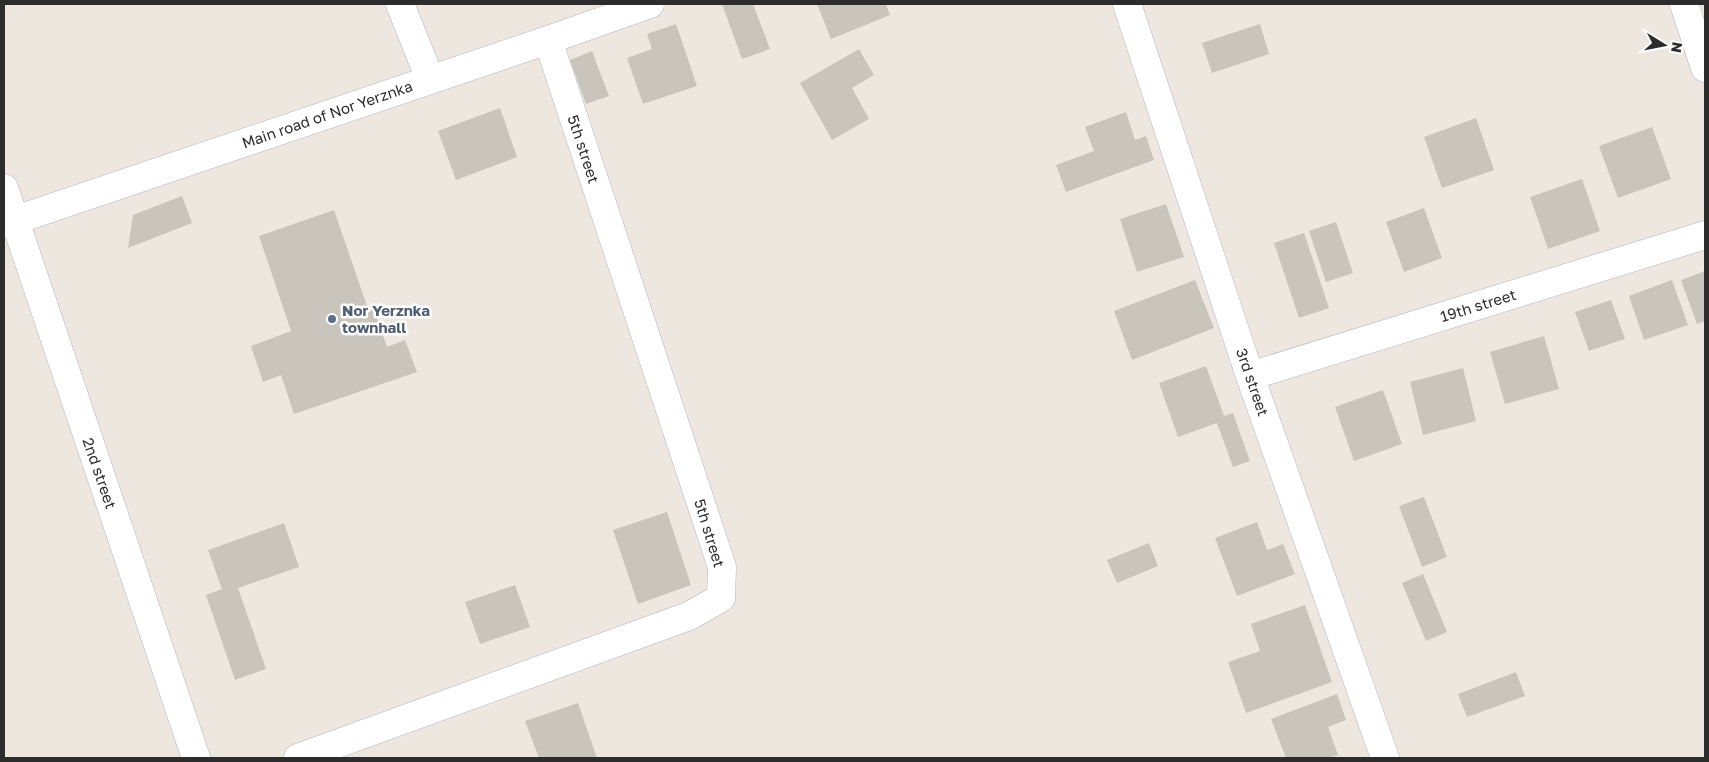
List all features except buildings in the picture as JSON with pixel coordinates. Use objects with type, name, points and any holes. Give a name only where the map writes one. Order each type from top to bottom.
[{"type":"street","points":[[400,4],[430,79]]},
{"type":"street","name":"Main road of Nor Yerznka","points":[[9,222],[650,4]]},
{"type":"street","name":"3rd street","points":[[1127,4],[1250,376],[1385,758]]},
{"type":"street","points":[[1684,4],[1705,68]]},
{"type":"street","name":"5th street","points":[[298,758],[689,616],[721,598],[722,567],[548,40]]},
{"type":"street","name":"2nd street","points":[[4,188],[9,222],[196,758]]},
{"type":"street","name":"19th street","points":[[1250,376],[1705,235]]},
{"type":"place","name":"Nor Yerznka townhall","points":[[332,319]]}]
